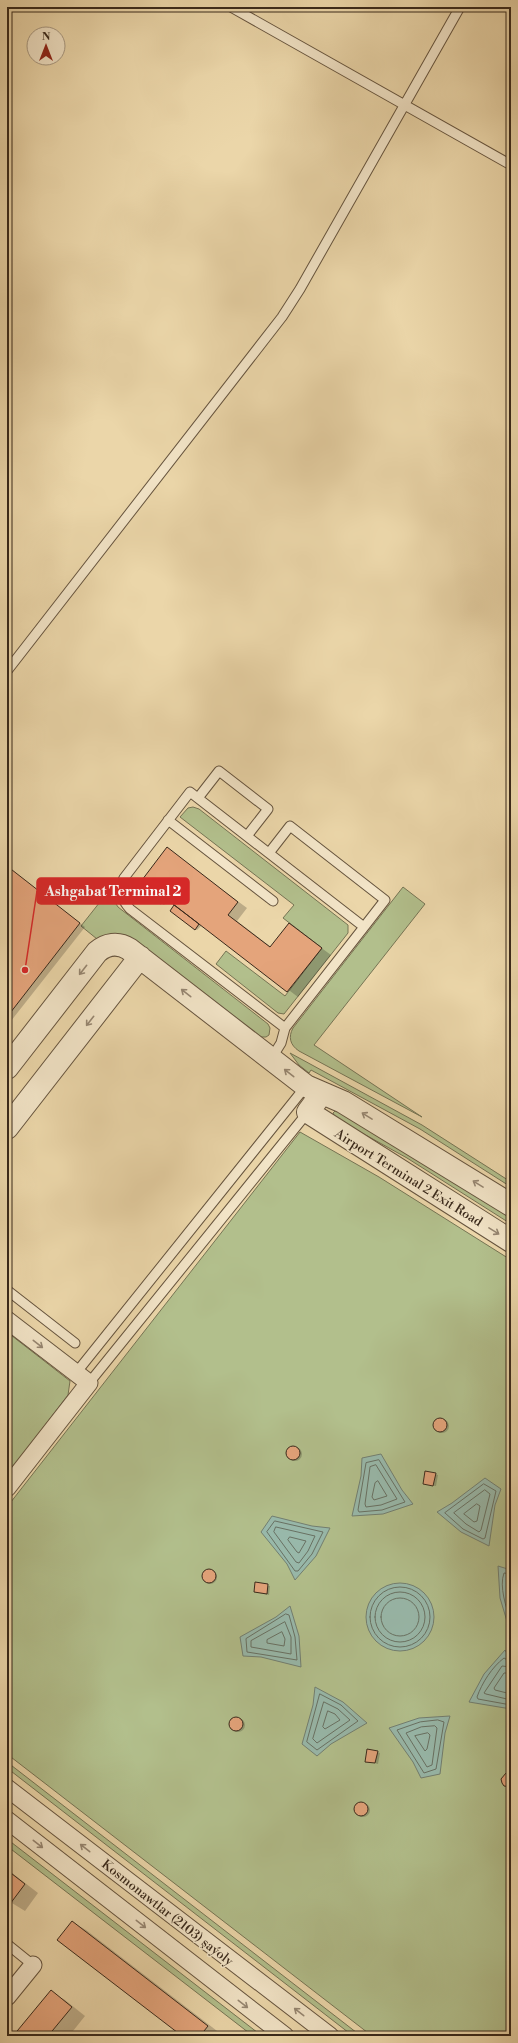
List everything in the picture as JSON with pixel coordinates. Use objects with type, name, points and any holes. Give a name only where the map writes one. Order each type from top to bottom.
[{"type":"street","points":[[7,1068],[101,949],[111,945],[122,946],[140,957],[271,1059],[314,1089],[343,1102],[511,1205]]},
{"type":"street","points":[[7,1128],[140,957]]},
{"type":"street","points":[[308,1112],[314,1089]]},
{"type":"street","name":"Airport Terminal 2 Exit Road","points":[[308,1112],[511,1241]]},
{"type":"street","points":[[7,1320],[82,1378],[7,1488]]},
{"type":"street","name":"Kosmonawtlar (2103) şaýoly","points":[[7,1788],[330,2036]]},
{"type":"street","name":"Kosmonawtlar (2103) şaýoly","points":[[7,1820],[285,2036]]},
{"type":"street","points":[[7,1997],[33,1965]]},
{"type":"lane","points":[[231,7],[511,165]]},
{"type":"lane","points":[[7,671],[282,317],[300,289],[460,7]]},
{"type":"lane","points":[[198,798],[219,771],[268,809],[247,836]]},
{"type":"lane","points":[[284,1028],[130,909],[122,899],[120,889],[124,878],[190,792],[364,927]]},
{"type":"lane","points":[[168,820],[273,901]]},
{"type":"lane","points":[[269,853],[290,826],[384,900],[284,1028],[281,1044],[271,1059]]},
{"type":"lane","points":[[82,1378],[314,1089]]},
{"type":"lane","points":[[82,1378],[308,1112]]},
{"type":"lane","points":[[7,1290],[75,1342]]},
{"type":"lane","points":[[7,1944],[33,1965]]},
{"type":"green space","points":[[193,807],[199,809],[348,925],[348,933],[284,1014],[278,1013],[216,964],[226,951],[285,996],[322,948],[283,918],[294,905],[180,817],[188,808]]},
{"type":"green space","points":[[403,887],[425,904],[314,1045],[422,1117],[299,1051],[294,1046],[290,1038],[293,1028]]},
{"type":"green space","points":[[111,888],[113,890],[114,901],[118,907],[268,1024],[270,1028],[269,1035],[266,1037],[258,1037],[97,939],[81,926]]},
{"type":"green space","points":[[290,1053],[422,1125],[511,1182],[511,1187],[420,1129],[311,1070],[309,1073],[299,1065]]},
{"type":"green space","points":[[337,1109],[511,1213],[511,1224],[407,1158],[335,1118],[333,1113]]},
{"type":"green space","points":[[300,1132],[379,1177],[511,1260],[511,2036],[372,2036],[7,1754],[7,1507]]},
{"type":"green space","points":[[7,1332],[70,1381],[68,1395],[7,1475]]},
{"type":"green space","points":[[7,1762],[361,2036],[353,2036],[7,1768]]},
{"type":"green space","points":[[7,1839],[262,2036],[253,2036],[7,1846]]},
{"type":"water","points":[[381,1454],[402,1490],[413,1504],[383,1514],[352,1516],[361,1476],[362,1458]]},
{"type":"water","points":[[485,1478],[501,1489],[495,1505],[489,1546],[461,1532],[437,1512],[452,1503]]},
{"type":"water","points":[[272,1516],[312,1526],[330,1528],[316,1556],[295,1580],[287,1564],[261,1532]]},
{"type":"water","points":[[498,1566],[511,1570],[511,1626],[509,1628],[500,1598]]},
{"type":"water","points":[[400,1583],[413,1586],[424,1593],[431,1604],[434,1617],[431,1630],[424,1641],[413,1648],[400,1651],[387,1648],[376,1641],[369,1630],[366,1617],[369,1604],[376,1593],[387,1586]]},
{"type":"water","points":[[290,1606],[299,1636],[301,1667],[261,1657],[243,1656],[240,1637],[276,1617]]},
{"type":"water","points":[[505,1650],[511,1661],[511,1709],[469,1702],[484,1674]]},
{"type":"water","points":[[315,1687],[343,1702],[367,1723],[331,1744],[317,1756],[302,1744],[313,1705]]},
{"type":"water","points":[[450,1716],[445,1733],[440,1774],[421,1778],[413,1762],[389,1728],[419,1718]]},
{"type":"building","points":[[167,847],[238,902],[228,915],[270,947],[289,923],[322,948],[287,992],[142,880]]},
{"type":"building","points":[[7,866],[80,923],[7,1017]]},
{"type":"building","points":[[157,891],[166,899],[161,904],[152,897]]},
{"type":"building","points":[[174,905],[199,924],[195,930],[170,911]]},
{"type":"building","points":[[437,1418],[443,1418],[447,1422],[447,1428],[443,1432],[437,1432],[433,1428],[433,1422]]},
{"type":"building","points":[[290,1446],[296,1446],[300,1450],[300,1456],[296,1460],[290,1460],[286,1456],[286,1450]]},
{"type":"building","points":[[425,1471],[436,1473],[433,1486],[423,1484]]},
{"type":"building","points":[[206,1569],[212,1569],[216,1573],[216,1579],[212,1583],[206,1583],[202,1579],[202,1573]]},
{"type":"building","points":[[255,1582],[268,1584],[267,1594],[254,1592]]},
{"type":"building","points":[[233,1717],[239,1717],[243,1721],[243,1727],[239,1731],[233,1731],[229,1727],[229,1721]]},
{"type":"building","points":[[367,1749],[378,1751],[375,1763],[365,1762]]},
{"type":"building","points":[[506,1773],[511,1773],[511,1787],[504,1786],[502,1783],[501,1779]]},
{"type":"building","points":[[358,1802],[364,1802],[368,1806],[368,1812],[364,1816],[358,1816],[354,1812],[354,1806]]},
{"type":"building","points":[[7,1870],[25,1884],[10,1904],[7,1901]]},
{"type":"building","points":[[72,1921],[208,2026],[200,2036],[182,2036],[57,1940]]},
{"type":"building","points":[[51,1990],[72,2007],[48,2036],[13,2036]]},
{"type":"place","name":"Ashgabat Terminal 2","points":[[25,970]]}]
